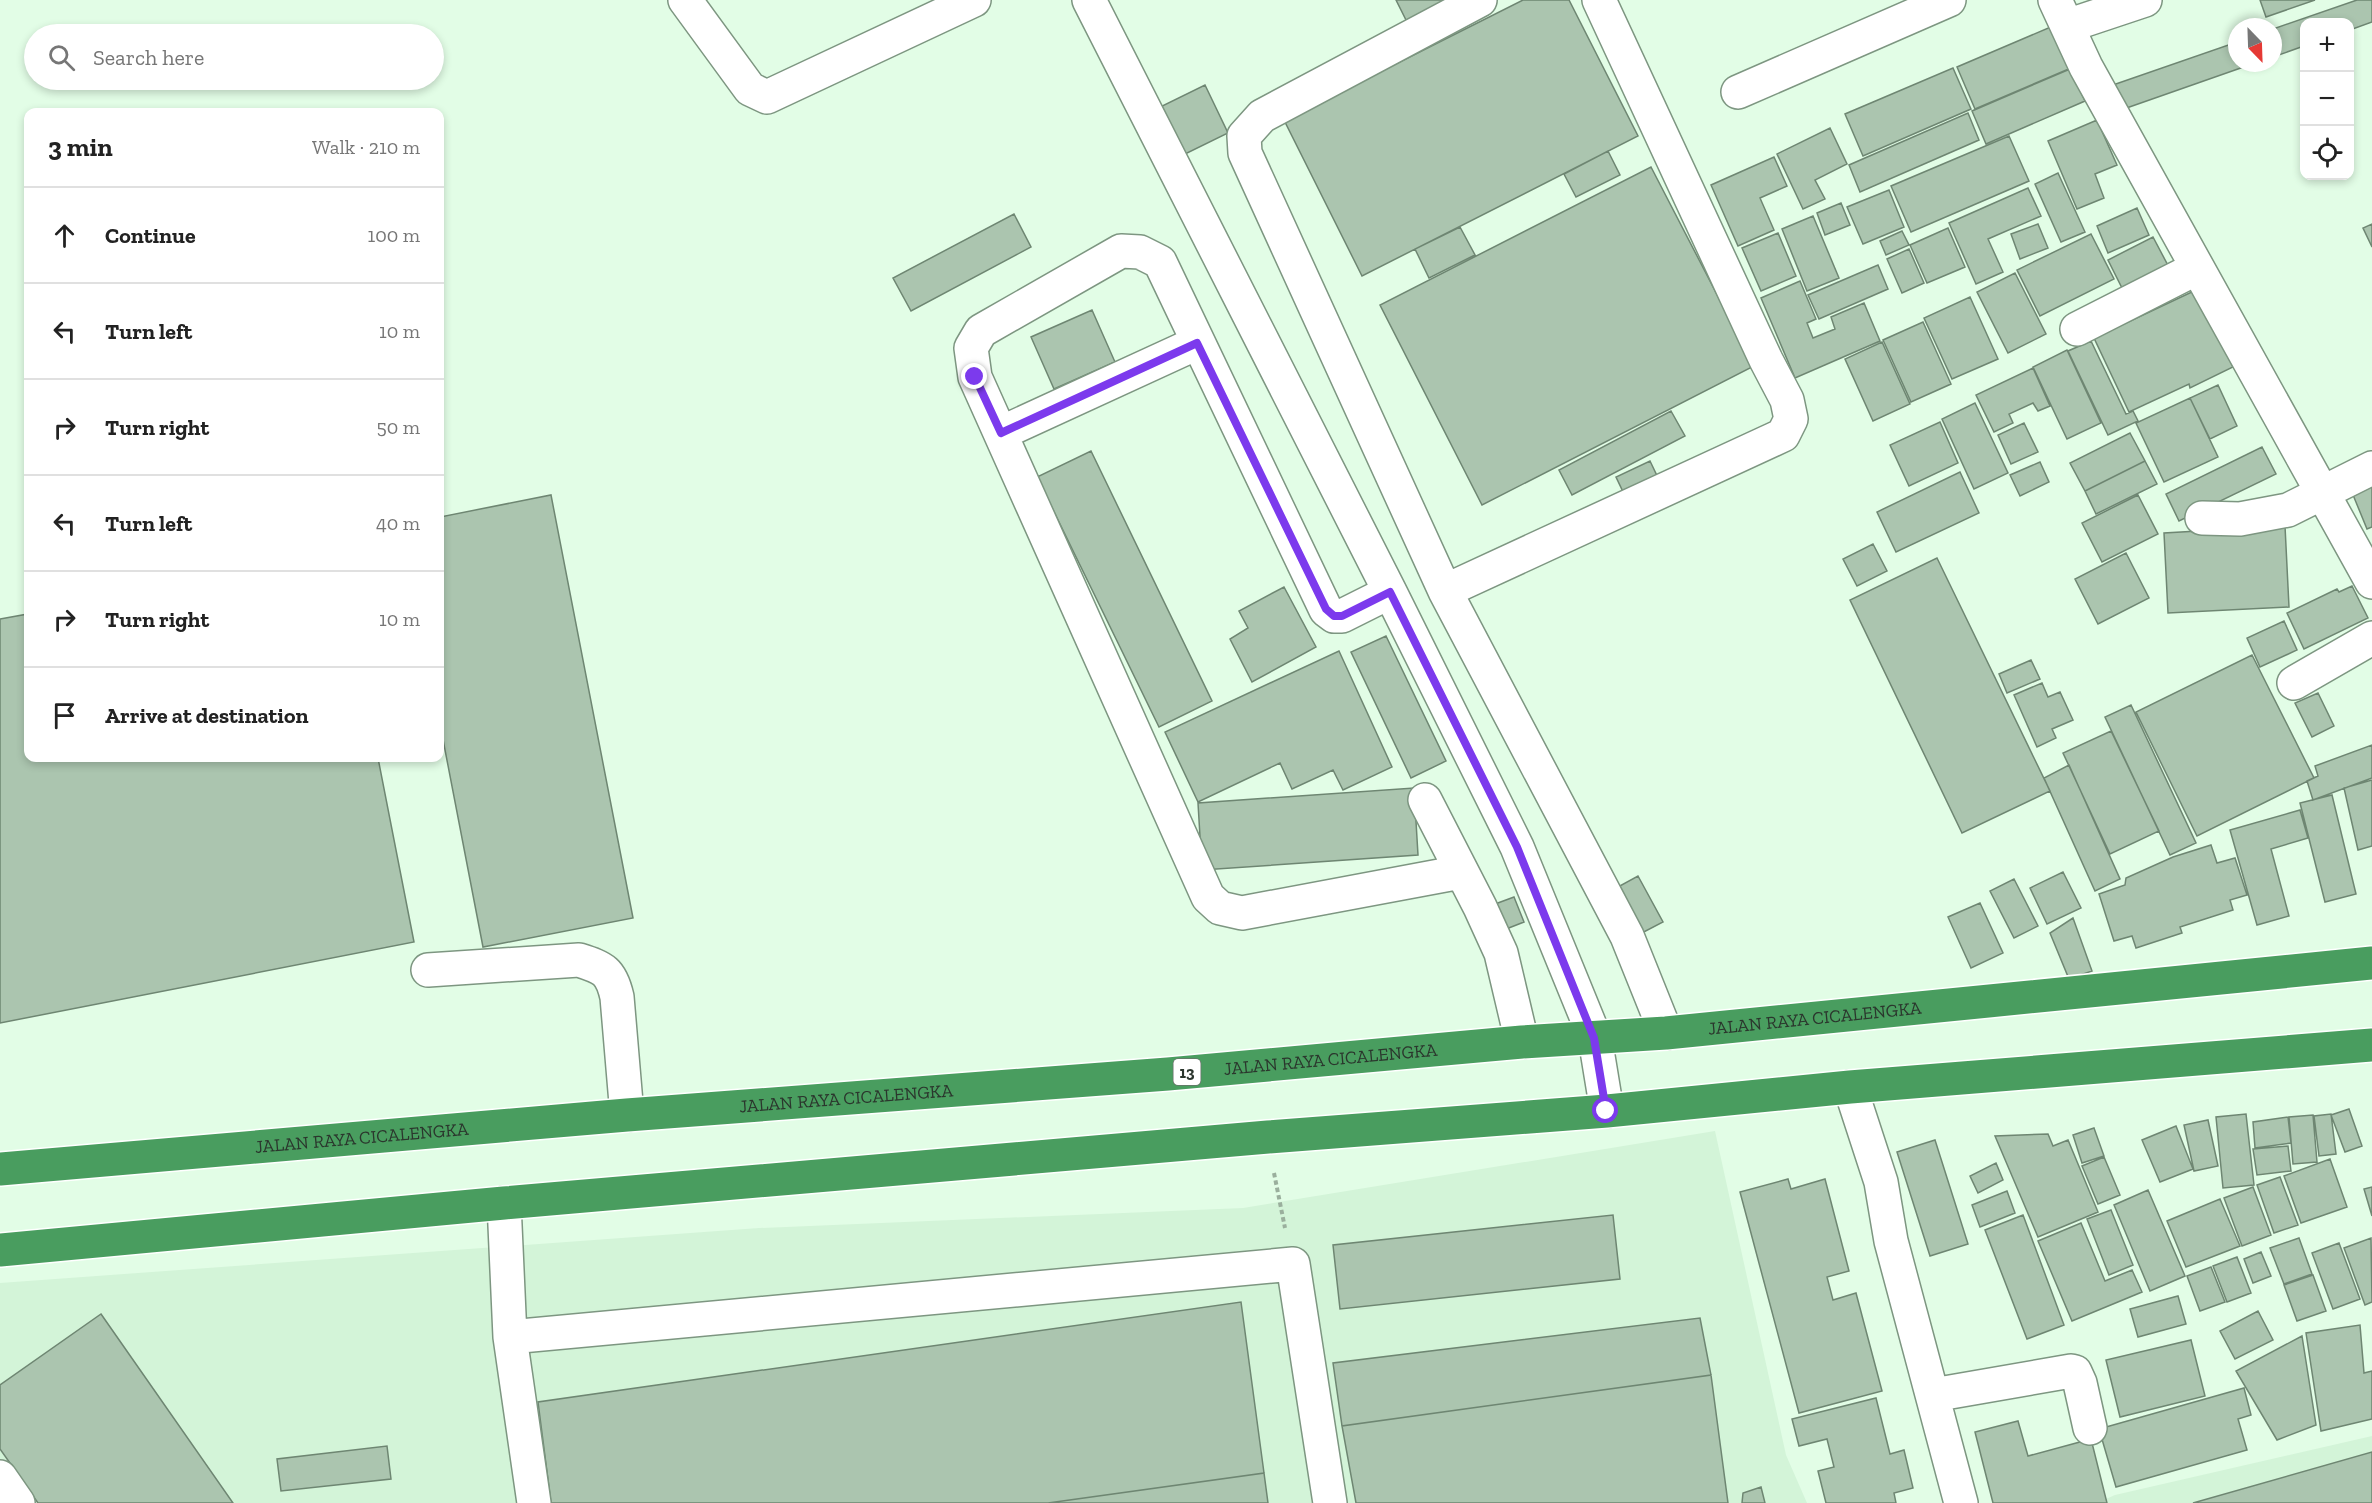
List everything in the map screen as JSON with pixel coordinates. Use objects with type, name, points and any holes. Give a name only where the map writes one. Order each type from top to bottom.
[{"type":"highway","name":"JALAN RAYA CICALENGKA","points":[[0,1169],[627,1115],[1168,1074],[1522,1042],[1666,1033],[2372,963]]},
{"type":"highway","points":[[0,1250],[504,1203],[1268,1137],[1606,1111],[1850,1087],[2372,1045]]},
{"type":"street","points":[[685,0],[750,89],[767,97],[974,0]]},
{"type":"street","points":[[1089,0],[1517,847],[1594,1038],[1606,1111]]},
{"type":"street","points":[[1480,0],[1262,116],[1244,136],[1245,153],[1445,591],[1627,936],[1666,1033]]},
{"type":"street","points":[[1445,591],[1783,435],[1791,419],[1787,400],[1766,360],[1599,0]]},
{"type":"street","points":[[1738,92],[1949,0]]},
{"type":"street","points":[[2145,0],[2061,13],[2086,67],[2372,582]]},
{"type":"street","points":[[1390,592],[1342,616],[1334,616],[1326,609],[1160,262],[1140,252],[1120,251],[981,331],[971,348],[975,377],[1208,897],[1220,908],[1242,913],[1461,872]]},
{"type":"street","points":[[2077,329],[2197,268]]},
{"type":"street","points":[[1001,433],[1197,343]]},
{"type":"street","points":[[2202,518],[2240,519],[2288,510],[2372,468]]},
{"type":"street","points":[[2294,683],[2372,639]]},
{"type":"street","points":[[1425,800],[1501,953],[1522,1042]]},
{"type":"street","points":[[428,970],[579,960],[601,967],[613,980],[617,997],[627,1115]]},
{"type":"street","points":[[1850,1087],[1881,1182],[1891,1241],[1961,1503]]},
{"type":"street","points":[[504,1203],[510,1337],[534,1503]]},
{"type":"street","points":[[510,1337],[1293,1264],[1330,1503]]},
{"type":"street","points":[[1932,1395],[2071,1371],[2075,1372],[2080,1383],[2090,1428]]},
{"type":"street","points":[[0,1477],[18,1503]]},
{"type":"path","points":[[1268,1137],[1293,1264]]},
{"type":"shaded area","points":[[1715,1131],[1786,1455],[1807,1503],[0,1503],[0,1283],[759,1228],[1243,1208]]},
{"type":"shaded area","points":[[2372,1436],[2372,1503],[2097,1503],[2115,1495]]},
{"type":"building","points":[[1396,0],[1455,0],[1408,24]]},
{"type":"building","points":[[1523,0],[1569,0],[1638,136],[1362,276],[1284,120]]},
{"type":"building","points":[[2260,0],[2315,0],[2266,17]]},
{"type":"building","points":[[2357,0],[2372,0],[2372,22],[2354,29],[2354,18],[2305,18]]},
{"type":"building","points":[[2300,20],[2300,47],[2282,54],[2282,26]]},
{"type":"building","points":[[2053,26],[2071,68],[1975,109],[1957,67]]},
{"type":"building","points":[[2228,45],[2229,72],[2118,111],[2110,86]]},
{"type":"building","points":[[1953,68],[1971,109],[1863,156],[1845,114]]},
{"type":"building","points":[[2070,69],[2085,101],[1986,144],[1972,111]]},
{"type":"building","points":[[1205,85],[1228,133],[1179,157],[1156,109]]},
{"type":"building","points":[[1968,113],[1979,140],[1860,192],[1849,165]]},
{"type":"building","points":[[2097,120],[2117,165],[2095,174],[2104,198],[2077,209],[2048,141]]},
{"type":"building","points":[[1830,128],[1847,164],[1815,180],[1825,199],[1803,209],[1777,154]]},
{"type":"building","points":[[2009,136],[2029,181],[1911,232],[1891,186]]},
{"type":"building","points":[[1608,151],[1620,175],[1576,197],[1564,174]]},
{"type":"building","points":[[1774,157],[1787,186],[1760,198],[1774,230],[1738,246],[1711,185]]},
{"type":"building","points":[[1651,167],[1754,366],[1482,505],[1380,305]]},
{"type":"building","points":[[2058,173],[2085,232],[2061,242],[2035,184]]},
{"type":"building","points":[[2028,188],[2041,216],[1988,239],[2003,272],[1976,284],[1949,223]]},
{"type":"building","points":[[1889,190],[1904,227],[1863,244],[1847,207]]},
{"type":"building","points":[[1841,203],[1850,225],[1825,235],[1817,213]]},
{"type":"building","points":[[2137,208],[2149,235],[2108,253],[2097,226]]},
{"type":"building","points":[[1014,214],[1031,247],[911,311],[893,278]]},
{"type":"building","points":[[1813,216],[1839,278],[1807,291],[1782,229]]},
{"type":"building","points":[[2038,224],[2048,248],[2020,259],[2011,234]]},
{"type":"building","points":[[2372,224],[2372,247],[2363,228]]},
{"type":"building","points":[[1460,227],[1475,255],[1429,278],[1415,249]]},
{"type":"building","points":[[1948,228],[1965,267],[1927,283],[1910,245]]},
{"type":"building","points":[[1902,231],[1909,245],[1886,255],[1880,241]]},
{"type":"building","points":[[1778,233],[1796,276],[1761,291],[1742,248]]},
{"type":"building","points":[[2091,234],[2114,279],[2040,316],[2017,270]]},
{"type":"building","points":[[2153,237],[2172,273],[2126,296],[2108,260]]},
{"type":"building","points":[[1909,249],[1924,283],[1902,293],[1887,259]]},
{"type":"building","points":[[1878,265],[1888,289],[1819,319],[1808,295]]},
{"type":"building","points":[[2015,273],[2046,334],[2008,353],[1977,292]]},
{"type":"building","points":[[1800,281],[1816,319],[1807,323],[1813,338],[1835,329],[1831,317],[1864,303],[1880,341],[1795,378],[1761,298]]},
{"type":"building","points":[[2196,290],[2233,367],[2190,388],[2189,384],[2129,412],[2094,338]]},
{"type":"building","points":[[1970,297],[1998,359],[1952,379],[1924,318]]},
{"type":"building","points":[[1092,310],[1115,362],[1054,389],[1031,337]]},
{"type":"building","points":[[1923,322],[1951,384],[1911,402],[1883,340]]},
{"type":"building","points":[[2091,341],[2126,414],[2133,411],[2138,421],[2108,435],[2068,351]]},
{"type":"building","points":[[1882,342],[1910,404],[1873,421],[1845,359]]},
{"type":"building","points":[[2067,350],[2101,423],[2067,439],[2033,367]]},
{"type":"building","points":[[2033,368],[2050,406],[2038,411],[2033,403],[2009,414],[2013,423],[1994,432],[1976,395]]},
{"type":"building","points":[[2218,385],[2237,426],[2210,439],[2190,398]]},
{"type":"building","points":[[2190,398],[2218,457],[2164,482],[2136,423]]},
{"type":"building","points":[[1975,403],[2008,473],[1974,489],[1942,419]]},
{"type":"building","points":[[1671,411],[1685,436],[1572,495],[1559,470]]},
{"type":"building","points":[[1940,422],[1958,463],[1909,486],[1890,445]]},
{"type":"building","points":[[2024,423],[2038,452],[2011,464],[1998,435]]},
{"type":"building","points":[[2130,433],[2145,461],[2085,491],[2070,463]]},
{"type":"building","points":[[2262,447],[2276,474],[2179,521],[2166,494]]},
{"type":"building","points":[[1091,451],[1212,701],[1159,727],[1037,477]]},
{"type":"building","points":[[1650,461],[1660,482],[1626,498],[1616,477]]},
{"type":"building","points":[[2145,461],[2157,484],[2096,514],[2085,491]]},
{"type":"building","points":[[2040,462],[2049,482],[2020,496],[2010,475]]},
{"type":"building","points":[[1960,472],[1979,513],[1896,552],[1877,512]]},
{"type":"building","points":[[2372,481],[2372,527],[2367,529],[2351,490]]},
{"type":"building","points":[[551,495],[633,918],[483,947],[444,745],[444,516]]},
{"type":"building","points":[[2138,495],[2158,534],[2102,562],[2082,523]]},
{"type":"building","points":[[2285,526],[2289,607],[2168,613],[2164,533]]},
{"type":"building","points":[[1873,544],[1887,571],[1857,586],[1843,559]]},
{"type":"building","points":[[2126,553],[2149,598],[2098,624],[2075,579]]},
{"type":"building","points":[[1937,558],[2050,791],[1962,833],[1850,600]]},
{"type":"building","points":[[2352,586],[2368,618],[2304,649],[2287,613],[2337,589],[2339,592]]},
{"type":"building","points":[[1284,587],[1316,647],[1252,682],[1230,639],[1248,628],[1239,611]]},
{"type":"building","points":[[24,615],[24,762],[379,762],[414,942],[0,1023],[0,619]]},
{"type":"building","points":[[2284,621],[2297,650],[2260,667],[2247,638]]},
{"type":"building","points":[[1386,636],[1446,761],[1411,778],[1351,652]]},
{"type":"building","points":[[1339,651],[1392,767],[1343,790],[1333,770],[1292,789],[1280,763],[1198,802],[1165,732]]},
{"type":"building","points":[[2252,655],[2314,778],[2197,836],[2136,712]]},
{"type":"building","points":[[2031,660],[2040,679],[2007,693],[1999,674]]},
{"type":"building","points":[[2042,683],[2048,697],[2060,692],[2073,720],[2052,729],[2056,738],[2037,747],[2014,695]]},
{"type":"building","points":[[2318,693],[2334,726],[2312,737],[2295,703]]},
{"type":"building","points":[[2131,705],[2196,843],[2170,855],[2105,717]]},
{"type":"building","points":[[2111,731],[2159,831],[2110,854],[2063,753]]},
{"type":"building","points":[[2372,745],[2372,778],[2313,800],[2307,781],[2318,776],[2315,766]]},
{"type":"building","points":[[2069,765],[2120,879],[2095,891],[2044,778]]},
{"type":"building","points":[[2372,780],[2372,846],[2358,850],[2344,788]]},
{"type":"building","points":[[1414,788],[1418,855],[1202,870],[1198,803]]},
{"type":"building","points":[[2332,795],[2356,894],[2325,902],[2300,803]]},
{"type":"building","points":[[2300,810],[2308,838],[2271,849],[2289,916],[2257,925],[2230,830]]},
{"type":"building","points":[[2211,845],[2217,863],[2235,858],[2247,895],[2230,900],[2233,910],[2180,927],[2182,933],[2136,948],[2132,936],[2114,941],[2099,894],[2125,885],[2126,878],[2173,857]]},
{"type":"building","points":[[2063,872],[2081,908],[2047,924],[2030,888]]},
{"type":"building","points":[[1638,876],[1663,922],[1640,934],[1616,888]]},
{"type":"building","points":[[2014,879],[2038,926],[2014,938],[1990,891]]},
{"type":"building","points":[[1514,897],[1524,922],[1496,933],[1487,907]]},
{"type":"building","points":[[1980,903],[2003,953],[1971,968],[1948,917]]},
{"type":"building","points":[[2073,918],[2092,971],[2069,979],[2050,933]]},
{"type":"building","points":[[2349,1109],[2362,1146],[2345,1152],[2331,1115]]},
{"type":"building","points":[[2246,1114],[2254,1185],[2223,1188],[2216,1117]]},
{"type":"building","points":[[2331,1114],[2336,1154],[2319,1156],[2314,1116]]},
{"type":"building","points":[[2313,1115],[2317,1162],[2293,1164],[2289,1117]]},
{"type":"building","points":[[2288,1117],[2291,1143],[2255,1148],[2253,1122]]},
{"type":"building","points":[[2208,1120],[2218,1166],[2194,1171],[2184,1125]]},
{"type":"building","points":[[2176,1126],[2193,1169],[2160,1182],[2142,1140]]},
{"type":"building","points":[[2094,1128],[2104,1156],[2082,1163],[2073,1135]]},
{"type":"building","points":[[2048,1134],[2053,1146],[2068,1140],[2098,1212],[2038,1237],[1995,1136]]},
{"type":"building","points":[[1935,1140],[1968,1244],[1930,1256],[1897,1152]]},
{"type":"building","points":[[2288,1146],[2291,1171],[2257,1175],[2253,1149]]},
{"type":"building","points":[[2104,1157],[2120,1195],[2098,1204],[2082,1166]]},
{"type":"building","points":[[2330,1159],[2347,1207],[2301,1223],[2284,1176]]},
{"type":"building","points":[[1996,1163],[2003,1180],[1978,1193],[1970,1176]]},
{"type":"building","points":[[2280,1177],[2298,1225],[2274,1233],[2257,1185]]},
{"type":"building","points":[[1788,1179],[1791,1189],[1825,1179],[1849,1271],[1827,1277],[1833,1300],[1856,1293],[1882,1391],[1799,1413],[1740,1192]]},
{"type":"building","points":[[2253,1187],[2271,1235],[2242,1246],[2224,1198]]},
{"type":"building","points":[[2372,1187],[2372,1216],[2364,1189]]},
{"type":"building","points":[[2148,1190],[2185,1276],[2150,1291],[2114,1205]]},
{"type":"building","points":[[2007,1191],[2015,1213],[1980,1227],[1972,1205]]},
{"type":"building","points":[[2220,1199],[2240,1246],[2186,1267],[2167,1221]]},
{"type":"building","points":[[2111,1210],[2133,1265],[2109,1275],[2087,1219]]},
{"type":"building","points":[[1613,1215],[1620,1279],[1340,1309],[1333,1245]]},
{"type":"building","points":[[2023,1215],[2064,1325],[2027,1339],[1985,1230]]},
{"type":"building","points":[[2081,1223],[2105,1281],[2132,1270],[2142,1292],[2072,1321],[2038,1241]]},
{"type":"building","points":[[2299,1238],[2312,1274],[2284,1284],[2270,1248]]},
{"type":"building","points":[[2371,1238],[2372,1302],[2365,1305],[2344,1248]]},
{"type":"building","points":[[2339,1243],[2360,1299],[2333,1309],[2312,1253]]},
{"type":"building","points":[[2261,1252],[2271,1276],[2253,1283],[2244,1259]]},
{"type":"building","points":[[2237,1257],[2251,1293],[2227,1302],[2213,1266]]},
{"type":"building","points":[[2211,1267],[2225,1302],[2200,1311],[2187,1276]]},
{"type":"building","points":[[2313,1275],[2326,1311],[2297,1321],[2284,1285]]},
{"type":"building","points":[[2178,1296],[2186,1324],[2138,1337],[2130,1309]]},
{"type":"building","points":[[1241,1302],[1264,1473],[1048,1503],[551,1503],[538,1402]]},
{"type":"building","points":[[2258,1311],[2273,1340],[2235,1359],[2220,1331]]},
{"type":"building","points":[[101,1314],[233,1503],[38,1503],[0,1449],[0,1385]]},
{"type":"building","points":[[1700,1318],[1711,1375],[1342,1426],[1333,1363]]},
{"type":"building","points":[[2360,1325],[2364,1373],[2372,1371],[2372,1419],[2321,1431],[2306,1333]]},
{"type":"building","points":[[2302,1336],[2316,1425],[2277,1440],[2236,1371]]},
{"type":"building","points":[[2191,1340],[2205,1396],[2120,1417],[2106,1360]]},
{"type":"building","points":[[1711,1375],[1728,1503],[1356,1503],[1342,1426]]},
{"type":"building","points":[[2244,1388],[2251,1415],[2238,1419],[2247,1450],[2116,1487],[2099,1429]]},
{"type":"building","points":[[1876,1398],[1890,1454],[1904,1450],[1913,1488],[1894,1493],[1896,1503],[1826,1503],[1818,1471],[1834,1467],[1827,1439],[1799,1446],[1792,1419]]},
{"type":"building","points":[[2018,1421],[2028,1456],[2091,1439],[2107,1503],[1993,1503],[1975,1432]]},
{"type":"building","points":[[387,1446],[391,1479],[281,1491],[277,1459]]},
{"type":"building","points":[[2372,1452],[2372,1503],[2193,1503]]},
{"type":"building","points":[[1264,1473],[1268,1503],[1048,1503]]},
{"type":"building","points":[[1761,1487],[1765,1503],[1742,1503],[1743,1493]]},
{"type":"route","points":[[975,377],[1001,433],[1086,396],[1197,343],[1320,601],[1326,609],[1334,616],[1342,616],[1390,592],[1517,847],[1594,1038],[1606,1111]]}]
